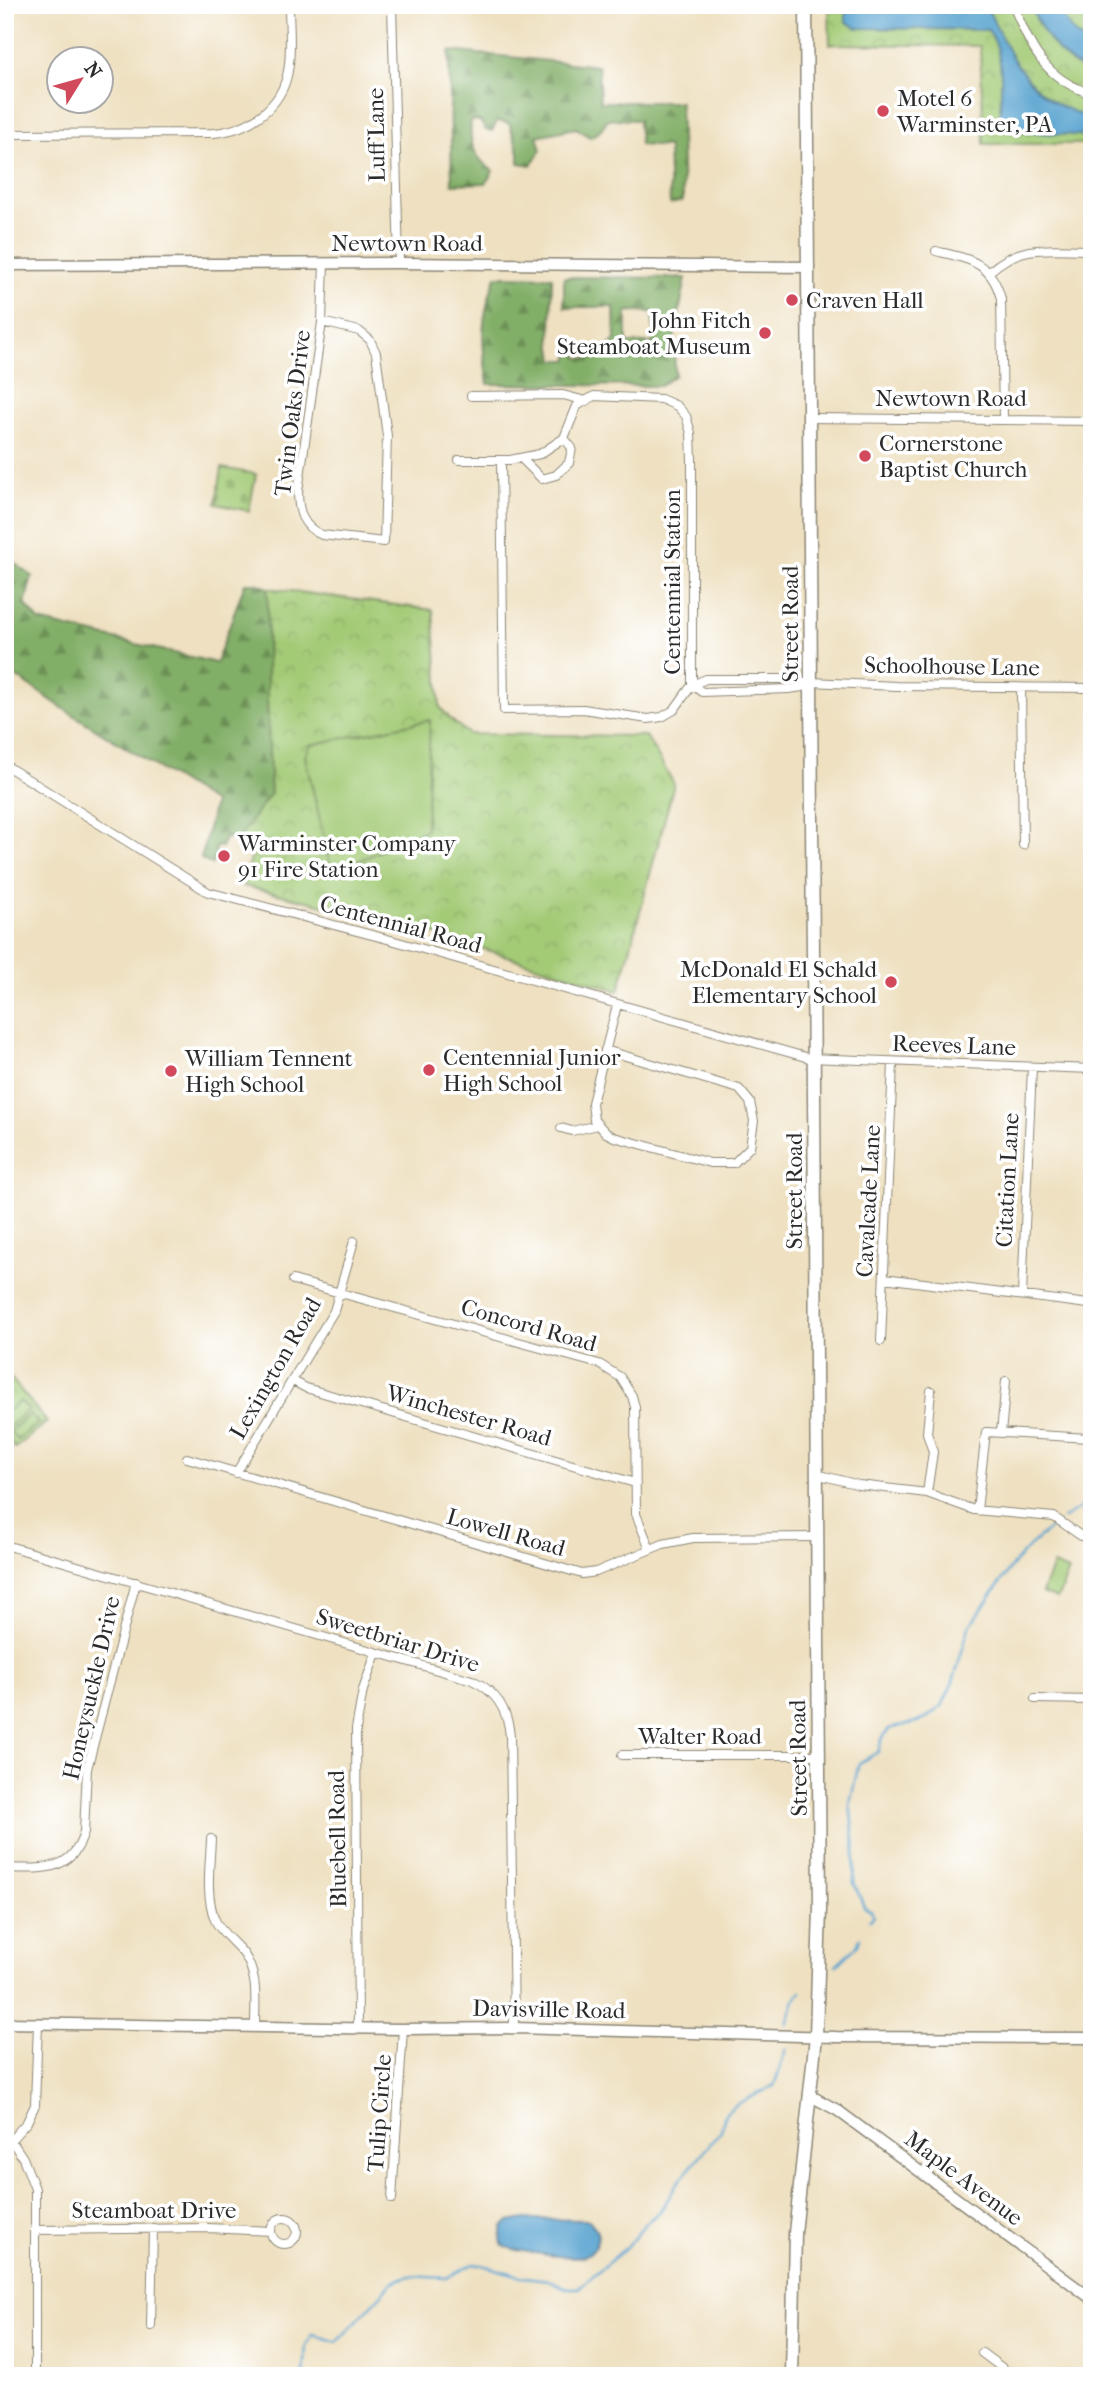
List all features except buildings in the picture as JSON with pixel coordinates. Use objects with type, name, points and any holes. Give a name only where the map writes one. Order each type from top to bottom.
[{"type":"main road","name":"Street Road","points":[[792,2376],[795,2233],[816,2036],[820,1755],[806,5]]},
{"type":"street","points":[[5,134],[214,133],[235,130],[265,112],[285,83],[289,62],[289,5]]},
{"type":"street","name":"Luff Lane","points":[[392,5],[399,263]]},
{"type":"street","points":[[1013,5],[1031,46],[1046,68],[1073,87],[1092,94]]},
{"type":"street","points":[[989,272],[1007,257],[1028,250],[1092,250]]},
{"type":"street","points":[[936,251],[968,259],[989,272],[995,281],[1001,299],[1003,420]]},
{"type":"street","name":"Newtown Road","points":[[5,265],[399,263],[809,267]]},
{"type":"street","name":"Twin Oaks Drive","points":[[322,322],[359,331],[370,341],[376,353],[387,436],[384,542],[323,535],[306,524],[301,516],[298,491],[322,322],[324,264]]},
{"type":"street","points":[[471,396],[563,395],[586,401]]},
{"type":"street","name":"Centennial Station","points":[[501,460],[504,710],[583,709],[648,719],[662,717],[674,710],[692,685],[691,433],[686,416],[677,406],[661,399],[594,396],[586,401]]},
{"type":"street","points":[[459,460],[501,460],[540,454],[564,438],[577,406],[586,401]]},
{"type":"street","name":"Newtown Road","points":[[810,418],[1092,421]]},
{"type":"street","points":[[522,458],[542,479],[556,475],[569,463],[572,448],[564,438]]},
{"type":"street","name":"Schoolhouse Lane","points":[[692,685],[702,692],[789,689],[812,684],[1092,688]]},
{"type":"street","points":[[1021,688],[1023,845]]},
{"type":"street","name":"Centennial Road","points":[[5,765],[208,892],[391,940],[814,1059]]},
{"type":"street","points":[[605,1050],[739,1089],[750,1102],[754,1112],[752,1140],[740,1159],[719,1165],[614,1137],[598,1125],[592,1112],[592,1103],[605,1050],[617,1004]]},
{"type":"street","name":"Reeves Lane","points":[[814,1059],[1092,1069]]},
{"type":"street","name":"Cavalcade Lane","points":[[881,1341],[893,1063]]},
{"type":"street","name":"Citation Lane","points":[[1022,1295],[1032,1067]]},
{"type":"street","points":[[561,1128],[572,1131],[598,1125]]},
{"type":"street","name":"Lexington Road","points":[[236,1473],[334,1311],[354,1241]]},
{"type":"street","points":[[884,1278],[1088,1304]]},
{"type":"street","name":"Concord Road","points":[[293,1280],[599,1364],[611,1370],[629,1388],[635,1407],[636,1514],[650,1549]]},
{"type":"street","name":"Winchester Road","points":[[293,1381],[306,1388],[635,1483]]},
{"type":"street","points":[[1001,1433],[1006,1381]]},
{"type":"street","points":[[927,1493],[933,1452],[927,1433],[931,1391]]},
{"type":"street","points":[[976,1510],[986,1432],[1088,1438],[1092,1419]]},
{"type":"street","name":"Lowell Road","points":[[187,1458],[582,1574],[596,1572],[650,1549],[693,1538],[817,1537]]},
{"type":"street","points":[[816,1474],[859,1485],[927,1493],[976,1510],[1054,1517],[1081,1536],[1092,1536]]},
{"type":"street","name":"Sweetbriar Drive","points":[[5,1545],[477,1682],[498,1699],[506,1715],[510,1736],[514,2028]]},
{"type":"street","name":"Honeysuckle Drive","points":[[5,1868],[56,1865],[71,1857],[82,1841],[87,1769],[136,1582]]},
{"type":"street","name":"Bluebell Road","points":[[358,2029],[356,1729],[363,1690],[376,1653]]},
{"type":"street","points":[[1035,1699],[1092,1700]]},
{"type":"street","name":"Walter Road","points":[[622,1755],[820,1755]]},
{"type":"street","points":[[211,1839],[209,1885],[213,1913],[221,1930],[242,1952],[251,1969],[255,1982],[255,2027]]},
{"type":"street","name":"Davisville Road","points":[[5,2023],[1092,2038]]},
{"type":"street","points":[[35,2376],[36,2201],[32,2176],[23,2158],[8,2140],[27,2122],[35,2105],[38,2023]]},
{"type":"street","name":"Tulip Circle","points":[[392,2199],[403,2029]]},
{"type":"street","name":"Maple Avenue","points":[[809,2095],[837,2110],[1092,2299]]},
{"type":"street","points":[[151,2326],[153,2228]]},
{"type":"street","name":"Steamboat Drive","points":[[36,2230],[233,2228],[271,2231]]},
{"type":"street","points":[[982,2353],[1013,2376]]},
{"type":"green space","points":[[829,5],[1072,5],[1083,19],[1092,24],[1092,144],[984,144],[980,46],[830,44]]},
{"type":"green space","points":[[449,51],[598,66],[600,102],[680,102],[683,201],[670,204],[668,147],[640,145],[638,120],[608,119],[599,132],[590,137],[576,128],[537,136],[541,150],[531,165],[519,163],[519,152],[509,123],[497,121],[492,131],[486,130],[480,121],[471,120],[474,149],[493,171],[486,183],[452,184]]},
{"type":"green space","points":[[496,276],[552,277],[551,341],[554,360],[568,360],[570,354],[578,354],[578,358],[592,358],[592,354],[600,354],[615,340],[614,307],[564,307],[564,277],[686,278],[674,338],[675,375],[660,386],[488,384],[483,330]],"holes":[[[627,312],[653,312],[653,343],[627,343]]]},
{"type":"green space","points":[[222,468],[256,474],[249,511],[216,504]]},
{"type":"green space","points":[[5,556],[32,576],[25,604],[39,621],[216,663],[245,583],[256,583],[268,588],[267,698],[271,793],[237,841],[226,837],[221,847],[216,846],[212,865],[201,859],[214,803],[5,669],[5,596],[16,583],[5,574]]},
{"type":"green space","points":[[268,588],[433,610],[440,707],[469,734],[646,736],[674,784],[619,991],[400,923],[243,886],[254,847],[237,841],[271,793],[267,698]]},
{"type":"green space","points":[[430,720],[426,830],[332,873],[305,756],[310,745]]},
{"type":"green space","points":[[5,1371],[47,1422],[15,1448],[5,1436]]},
{"type":"green space","points":[[20,1401],[28,1410],[7,1428],[5,1413]]},
{"type":"green space","points":[[30,1414],[38,1423],[17,1440],[10,1431]]},
{"type":"green space","points":[[1053,1565],[1069,1571],[1057,1599],[1042,1593]]},
{"type":"water","points":[[846,5],[986,5],[1018,67],[1036,88],[1052,101],[1092,119],[1092,136],[1006,131],[999,126],[1000,62],[994,39],[988,30],[857,28],[846,22]]},
{"type":"water","points":[[1030,5],[1058,5],[1075,34],[1092,44],[1092,73],[1070,62],[1053,46]]},
{"type":"water","points":[[525,2219],[589,2220],[598,2231],[596,2245],[586,2255],[570,2257],[531,2253],[503,2245],[503,2226]]},
{"type":"waterway","points":[[1063,1519],[1092,1500]]},
{"type":"waterway","points":[[869,1920],[873,1916],[871,1911],[864,1907],[854,1883],[855,1850],[850,1803],[859,1763],[878,1752],[889,1729],[924,1720],[942,1706],[953,1682],[969,1627],[1015,1562],[1057,1523]]},
{"type":"waterway","points":[[836,1965],[858,1945],[860,1938]]},
{"type":"waterway","points":[[787,2024],[795,2000],[801,1992]]},
{"type":"waterway","points":[[304,2376],[306,2346],[313,2334],[337,2342],[393,2282],[408,2276],[446,2278],[475,2263],[524,2277],[549,2280],[567,2288],[578,2288],[627,2247],[646,2223],[660,2211],[679,2181],[721,2131],[725,2114],[735,2105],[774,2086],[786,2049]]},
{"type":"place","name":"Motel 6 Warminster, PA","points":[[883,111]]},
{"type":"place","name":"Craven Hall","points":[[792,300]]},
{"type":"place","name":"John Fitch Steamboat Museum","points":[[765,333]]},
{"type":"place","name":"Cornerstone Baptist Church","points":[[865,456]]},
{"type":"place","name":"Warminster Company 91 Fire Station","points":[[224,856]]},
{"type":"place","name":"McDonald El Schald Elementary School","points":[[891,982]]},
{"type":"place","name":"Centennial Junior High School","points":[[429,1070]]},
{"type":"place","name":"William Tennent High School","points":[[171,1071]]}]
